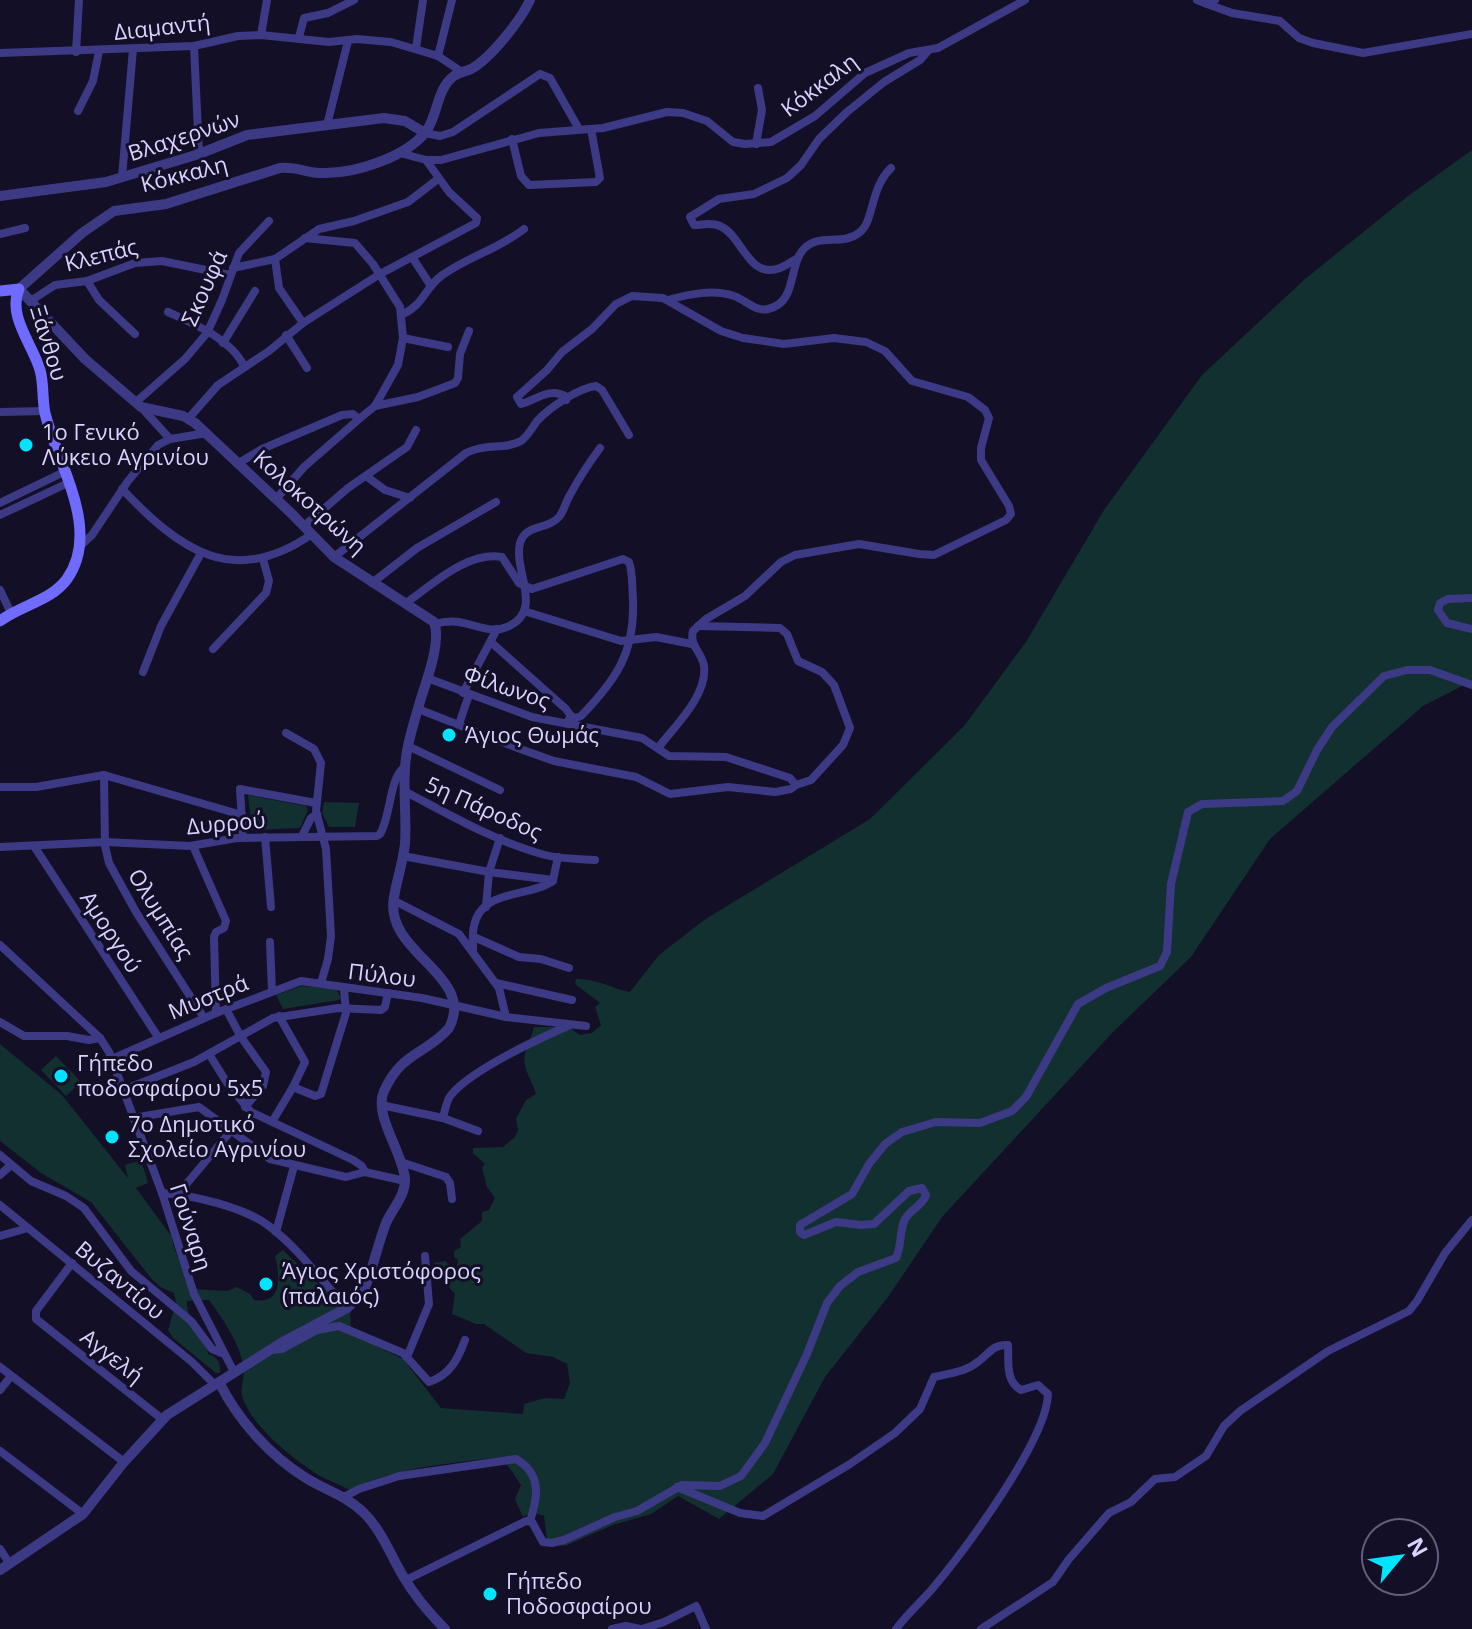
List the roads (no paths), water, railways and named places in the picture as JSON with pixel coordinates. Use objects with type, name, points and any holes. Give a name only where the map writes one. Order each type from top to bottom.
[{"type":"main road","points":[[0,291],[19,289]]},
{"type":"main road","name":"Ξάνθου","points":[[19,289],[16,309],[40,370],[45,411],[78,517],[79,547]]},
{"type":"main road","points":[[0,621],[49,596],[60,587],[69,575],[79,547]]},
{"type":"street","points":[[76,52],[79,0]]},
{"type":"street","points":[[261,35],[267,0]]},
{"type":"street","points":[[299,37],[304,18],[328,13],[354,0]]},
{"type":"street","points":[[416,48],[423,0]]},
{"type":"street","points":[[438,56],[452,0]]},
{"type":"street","name":"Κόκκαλη","points":[[19,289],[82,233],[114,211],[166,204],[280,168],[343,172],[400,153],[425,133],[454,75],[475,66],[510,32],[530,0]]},
{"type":"street","name":"Κόκκαλη","points":[[756,144],[776,140],[811,119],[870,70],[909,53],[938,48],[1025,0]]},
{"type":"street","points":[[1197,0],[1211,2],[1232,13],[1280,21],[1295,36],[1313,43],[1363,53],[1472,34]]},
{"type":"street","name":"Διαμαντή","points":[[0,53],[194,46],[238,36],[261,35],[329,42],[378,41],[416,48],[438,56],[462,72]]},
{"type":"street","points":[[327,125],[348,41]]},
{"type":"street","points":[[194,46],[199,154]]},
{"type":"street","points":[[122,177],[133,49]]},
{"type":"street","points":[[78,111],[93,81],[99,51]]},
{"type":"street","points":[[798,258],[780,268],[761,268],[750,261],[728,231],[712,224],[695,225],[690,217],[719,199],[754,194],[787,178],[801,165],[819,139],[847,112],[884,82],[924,58],[927,52]]},
{"type":"street","points":[[425,133],[440,136],[453,132],[540,74],[550,78],[579,129]]},
{"type":"street","points":[[400,153],[426,160],[451,158],[512,139],[558,130],[591,129],[651,115],[683,113],[712,123],[733,142],[756,144],[762,110],[758,88]]},
{"type":"street","name":"Βλαχερνών","points":[[0,196],[101,183],[199,154],[247,135],[392,118],[405,121],[425,133]]},
{"type":"street","points":[[512,139],[521,176],[529,185],[596,182],[600,178],[591,129]]},
{"type":"street","points":[[188,419],[211,392],[303,323],[380,274],[477,221],[438,179],[426,160]]},
{"type":"street","points":[[668,300],[718,293],[740,298],[758,309],[770,308],[786,296],[802,250],[814,242],[850,238],[861,232],[876,189],[891,168]]},
{"type":"street","points":[[232,272],[275,259],[319,229],[354,221],[408,202],[438,179]]},
{"type":"street","name":"Σκουφά","points":[[139,404],[207,333],[241,249],[269,221]]},
{"type":"street","points":[[0,234],[25,228]]},
{"type":"street","points":[[401,315],[419,304],[431,286],[448,272],[524,229]]},
{"type":"street","points":[[276,499],[304,467],[375,406],[398,367],[403,338],[401,315],[395,297],[353,242],[305,238]]},
{"type":"street","points":[[412,257],[431,286]]},
{"type":"street","points":[[275,259],[280,290],[303,323]]},
{"type":"street","name":"Κλεπάς","points":[[32,300],[55,285],[87,281],[131,264],[157,261],[232,272]]},
{"type":"street","points":[[87,281],[99,300],[135,334]]},
{"type":"street","name":"Κολοκοτρώνη","points":[[19,289],[85,359],[139,404],[188,419],[207,433],[334,557],[426,615],[435,624]]},
{"type":"street","points":[[223,343],[255,291]]},
{"type":"street","points":[[566,400],[558,392],[543,394],[521,404],[517,397],[562,352],[622,300],[644,295],[668,300],[721,331],[743,338],[784,344],[834,338],[879,346],[912,381],[976,401],[989,418],[981,460],[1009,506],[1011,514],[1001,524],[934,555],[859,544],[795,555],[781,562],[745,596],[697,626],[692,633],[692,644],[703,664],[702,682],[691,704],[658,748]]},
{"type":"street","points":[[168,312],[223,343],[244,366]]},
{"type":"street","points":[[375,406],[418,397],[455,383],[460,354],[469,331]]},
{"type":"street","points":[[286,335],[307,368]]},
{"type":"street","points":[[403,338],[448,347]]},
{"type":"street","points":[[334,557],[471,450],[484,445],[509,445],[521,441],[539,419],[587,388],[600,388],[629,435]]},
{"type":"street","points":[[139,404],[170,439]]},
{"type":"street","points":[[0,412],[45,411]]},
{"type":"street","points":[[237,464],[262,449],[342,415],[351,413],[359,419]]},
{"type":"street","points":[[122,489],[156,523],[201,553],[239,560],[263,559],[289,548],[366,476],[407,447],[416,430]]},
{"type":"street","points":[[79,547],[97,528],[122,489],[158,445],[170,439],[207,433]]},
{"type":"street","points":[[0,1549],[5,1566],[83,1514],[162,1419],[270,1350],[347,1308],[363,1292],[405,1181],[381,1105],[384,1090],[403,1062],[449,1028],[454,1006],[442,979],[396,928],[393,900],[403,856],[408,746],[436,639],[435,624],[456,620],[497,629],[514,623],[524,611],[527,600],[518,557],[522,538],[529,530],[559,517],[580,475],[600,448]]},
{"type":"street","points":[[366,476],[385,490],[410,498]]},
{"type":"street","points":[[0,503],[66,477]]},
{"type":"street","points":[[0,515],[66,477]]},
{"type":"street","points":[[11,497],[15,507]]},
{"type":"street","points":[[372,583],[417,548],[496,502]]},
{"type":"street","points":[[143,672],[161,626],[201,553]]},
{"type":"street","points":[[406,603],[457,568],[491,556],[504,559],[517,581],[525,588],[535,589],[623,559],[630,563],[632,640],[619,671],[580,717],[571,716],[492,643]]},
{"type":"street","points":[[213,649],[266,593],[269,581],[263,559]]},
{"type":"street","points":[[0,590],[11,613]]},
{"type":"street","points":[[1472,598],[1445,600],[1438,610],[1447,623],[1472,629]]},
{"type":"street","points":[[524,611],[616,640],[656,637],[692,644]]},
{"type":"street","points":[[418,709],[554,761],[636,777],[670,794],[728,787],[775,792],[811,780],[848,737],[849,721],[834,685],[822,672],[798,661],[783,629],[697,626]]},
{"type":"street","points":[[459,724],[466,694],[497,629]]},
{"type":"street","points":[[344,1497],[399,1476],[516,1459],[525,1464],[536,1480],[537,1497],[530,1521],[543,1542],[556,1542],[646,1507],[676,1487],[727,1485],[741,1476],[765,1443],[827,1303],[840,1286],[858,1272],[896,1258],[904,1222],[926,1195],[922,1188],[913,1189],[874,1224],[836,1222],[804,1235],[800,1232],[800,1225],[852,1194],[885,1144],[902,1132],[936,1122],[980,1123],[1012,1111],[1026,1097],[1078,1004],[1106,988],[1160,966],[1167,952],[1173,874],[1185,817],[1192,808],[1208,803],[1283,801],[1293,796],[1332,727],[1384,676],[1407,670],[1430,670],[1472,685]]},
{"type":"street","name":"Φίλωνος","points":[[427,678],[532,717],[640,737],[671,757],[726,757],[790,778],[794,787]]},
{"type":"street","points":[[566,724],[571,716]]},
{"type":"street","name":"Πύλου","points":[[286,733],[314,749],[320,758],[316,803],[326,849],[331,936],[321,983],[506,1017],[586,1026]]},
{"type":"street","points":[[408,746],[500,790]]},
{"type":"street","name":"Δυρρού","points":[[0,847],[105,842],[193,846],[215,840],[243,838],[370,837],[380,834],[387,822],[397,773],[405,767]]},
{"type":"street","points":[[0,787],[36,787],[104,775],[242,815]]},
{"type":"street","name":"Ολυμπίας","points":[[104,775],[105,842],[109,863],[123,891],[204,1018]]},
{"type":"street","points":[[243,838],[240,789],[316,803]]},
{"type":"street","name":"5η Πάροδος","points":[[406,792],[500,838],[540,853],[595,860]]},
{"type":"street","points":[[302,836],[311,818],[317,814]]},
{"type":"street","points":[[265,837],[271,907]]},
{"type":"street","points":[[486,907],[489,872],[500,838]]},
{"type":"street","name":"Αμοργού","points":[[34,846],[158,1037]]},
{"type":"street","points":[[193,846],[226,921],[224,928],[214,935],[221,1011],[265,1068],[267,1075],[263,1086],[245,1107]]},
{"type":"street","points":[[403,856],[553,880]]},
{"type":"street","points":[[473,951],[475,923],[486,907],[503,896],[540,888],[553,880],[558,857]]},
{"type":"street","points":[[393,900],[459,934],[496,983],[506,1017]]},
{"type":"street","points":[[474,937],[519,957],[541,959],[569,968]]},
{"type":"street","points":[[270,942],[272,991]]},
{"type":"street","name":"Γούναρη","points":[[0,945],[100,1038],[112,1059],[162,1193],[194,1294],[234,1372]]},
{"type":"street","name":"Μυστρά","points":[[112,1059],[272,991],[301,981],[321,983]]},
{"type":"street","points":[[496,983],[572,1000]]},
{"type":"street","points":[[293,1087],[315,1096],[321,1094],[346,1008],[344,989]]},
{"type":"street","points":[[123,1090],[209,1054],[279,1016],[346,1008],[379,1011],[385,1007],[388,993]]},
{"type":"street","points":[[272,1122],[305,1062],[279,1016]]},
{"type":"street","points":[[67,1036],[82,1021]]},
{"type":"street","points":[[0,1022],[24,1036],[100,1038]]},
{"type":"street","points":[[443,1118],[451,1095],[468,1081],[523,1048],[571,1025]]},
{"type":"street","points":[[209,1054],[245,1107],[353,1160],[365,1172]]},
{"type":"street","points":[[381,1105],[443,1118],[478,1131]]},
{"type":"street","points":[[133,1118],[199,1107],[265,1156],[294,1166],[346,1177],[365,1172],[405,1181]]},
{"type":"street","points":[[178,1194],[230,1132]]},
{"type":"street","points":[[0,1155],[36,1185],[59,1193],[84,1208],[131,1271],[191,1321],[212,1349],[224,1354]]},
{"type":"street","points":[[401,1162],[446,1177],[452,1199]]},
{"type":"street","points":[[0,1175],[11,1165]]},
{"type":"street","points":[[276,1232],[294,1166]]},
{"type":"street","points":[[162,1193],[178,1194],[253,1217],[276,1232],[347,1308]]},
{"type":"street","name":"Βυζαντίου","points":[[0,1205],[217,1384]]},
{"type":"street","points":[[981,1629],[1053,1582],[1109,1513],[1131,1502],[1155,1479],[1175,1477],[1206,1456],[1226,1422],[1240,1411],[1328,1351],[1409,1311],[1445,1253],[1472,1220]]},
{"type":"street","points":[[0,1236],[28,1228]]},
{"type":"street","points":[[407,1357],[429,1304],[425,1256]]},
{"type":"street","name":"Αγγελή","points":[[72,1263],[36,1311],[40,1323],[162,1419]]},
{"type":"street","points":[[270,1350],[282,1349],[317,1330],[335,1326],[350,1329],[407,1357],[425,1380],[432,1381],[454,1365],[465,1340]]},
{"type":"street","points":[[676,1487],[740,1513],[763,1516],[895,1433],[920,1409],[934,1377],[960,1372],[977,1363],[995,1347],[1008,1345],[1009,1374],[1015,1387],[1021,1390],[1038,1385],[1048,1394],[1043,1415],[1007,1488],[934,1588],[896,1629]]},
{"type":"street","points":[[0,1367],[124,1462]]},
{"type":"street","points":[[0,1390],[11,1376]]},
{"type":"street","points":[[217,1384],[243,1421],[264,1443],[303,1476],[360,1509],[376,1527],[406,1580],[445,1629]]},
{"type":"street","points":[[0,1451],[83,1514]]},
{"type":"street","points":[[406,1580],[530,1521]]},
{"type":"street","points":[[612,1629],[626,1626],[641,1629],[664,1622],[696,1606],[706,1629]]},
{"type":"place","name":"1ο Γενικό Λύκειο Αγρινίου","points":[[26,445]]},
{"type":"place","name":"Άγιος Θωμάς","points":[[449,735]]},
{"type":"place","name":"Γήπεδο ποδοσφαίρου 5x5","points":[[61,1076]]},
{"type":"place","name":"7ο Δημοτικό Σχολείο Αγρινίου","points":[[112,1137]]},
{"type":"place","name":"Άγιος Χριστόφορος (παλαιός)","points":[[266,1284]]},
{"type":"place","name":"Γήπεδο Ποδοσφαίρου","points":[[490,1594]]}]
